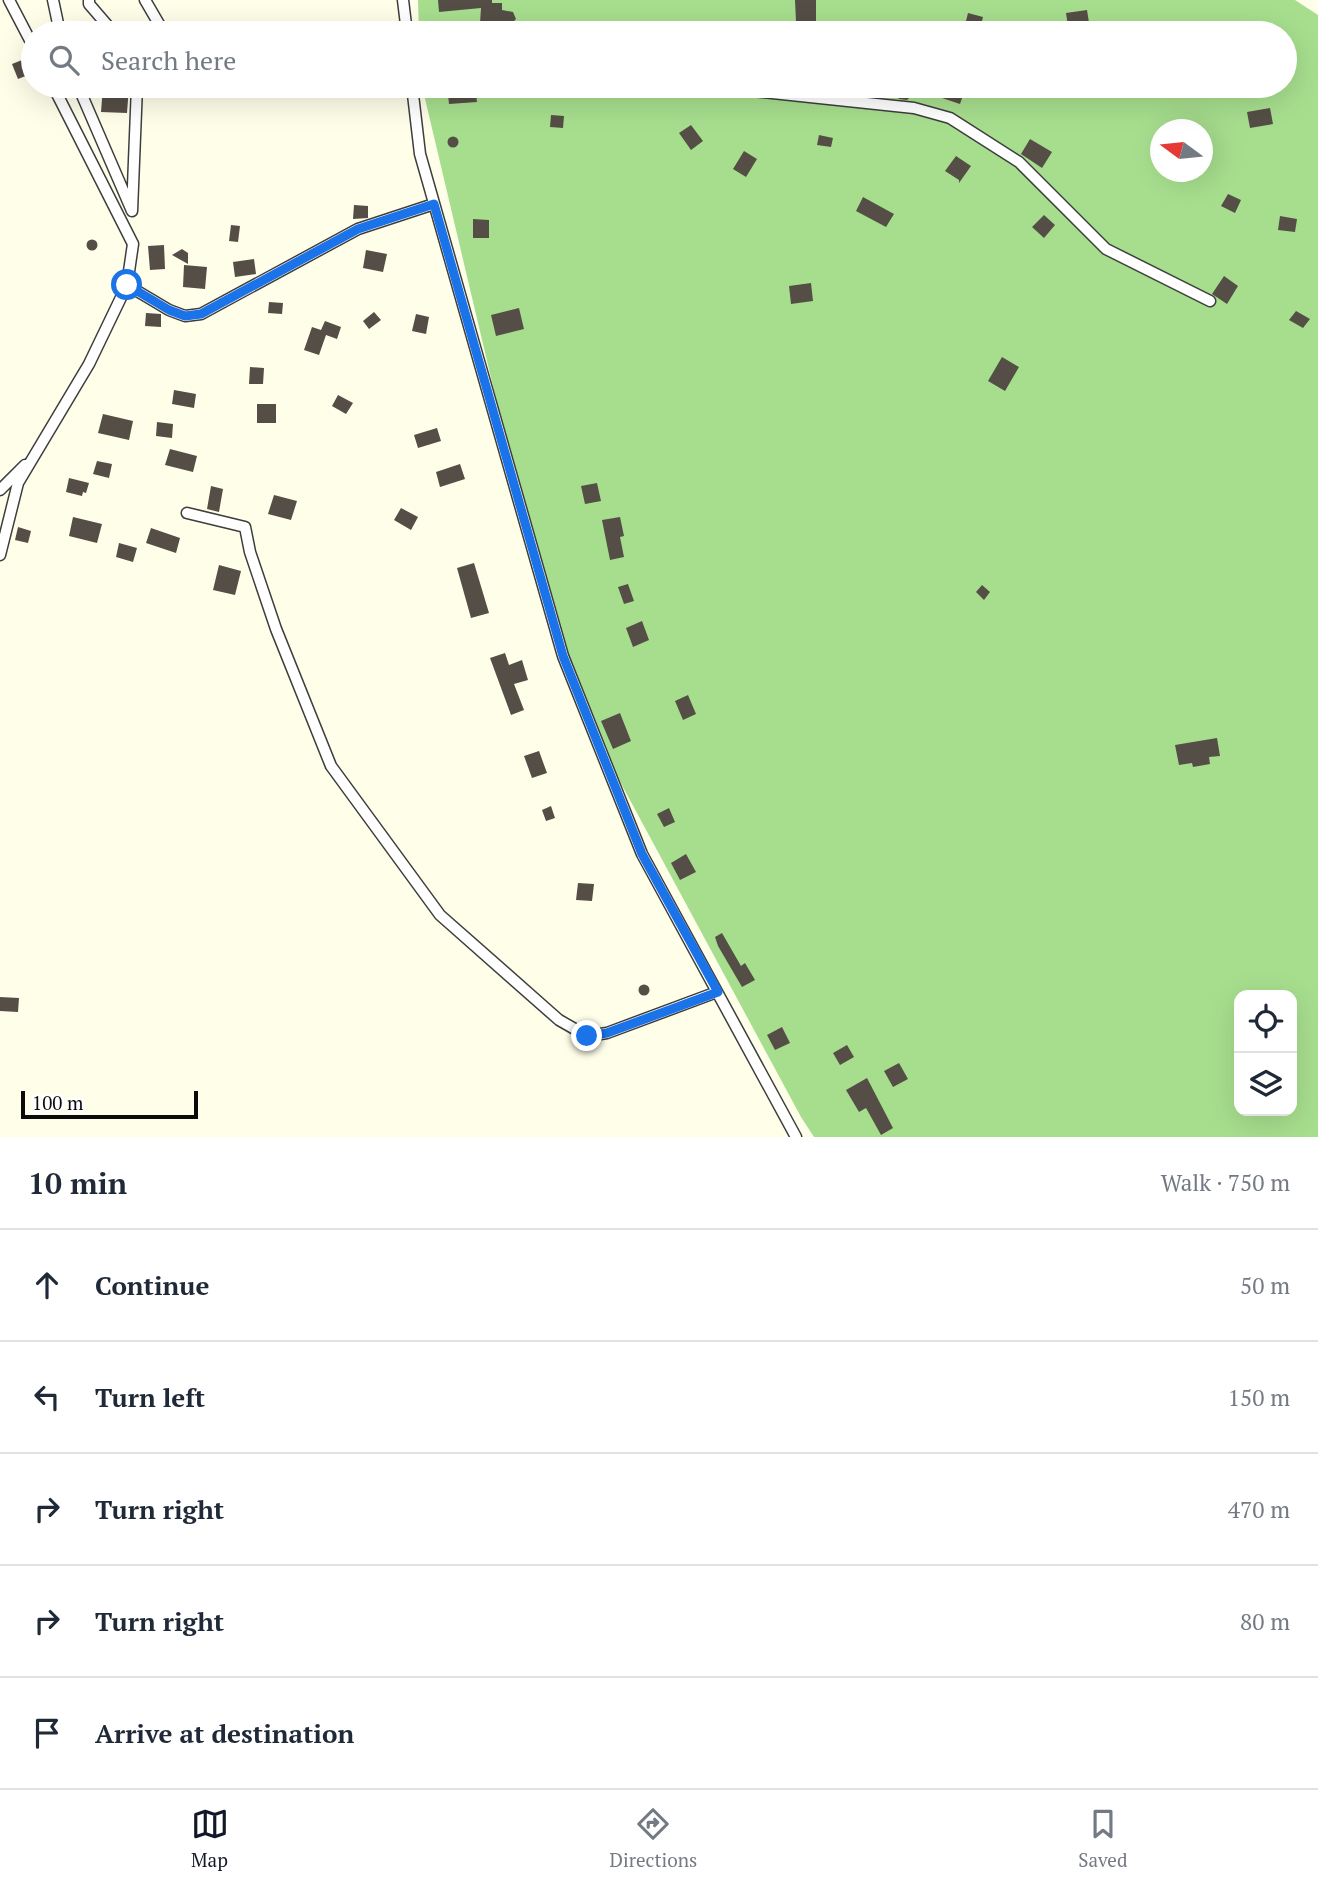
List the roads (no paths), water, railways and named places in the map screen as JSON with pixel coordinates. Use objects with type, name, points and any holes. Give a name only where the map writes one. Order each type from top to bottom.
[{"type":"street","points":[[9,0],[21,23]]},
{"type":"street","points":[[53,0],[57,21]]},
{"type":"street","points":[[89,0],[89,4],[104,21]]},
{"type":"street","points":[[145,0],[157,21]]},
{"type":"street","points":[[403,0],[406,21]]},
{"type":"street","points":[[0,555],[18,483],[89,364],[127,285],[133,244],[59,98]]},
{"type":"street","points":[[83,98],[132,211],[137,98]]},
{"type":"street","points":[[413,98],[420,154],[563,656],[642,854],[796,1137]]},
{"type":"street","points":[[819,98],[914,108],[950,118],[1019,162],[1106,249],[1210,301]]},
{"type":"street","points":[[127,285],[169,310],[185,316],[201,314],[358,229],[434,204]]},
{"type":"street","points":[[0,490],[35,455]]},
{"type":"street","points":[[187,513],[245,527],[250,552],[276,629],[331,766],[440,915],[559,1020],[587,1036],[607,1033],[718,992]]}]
